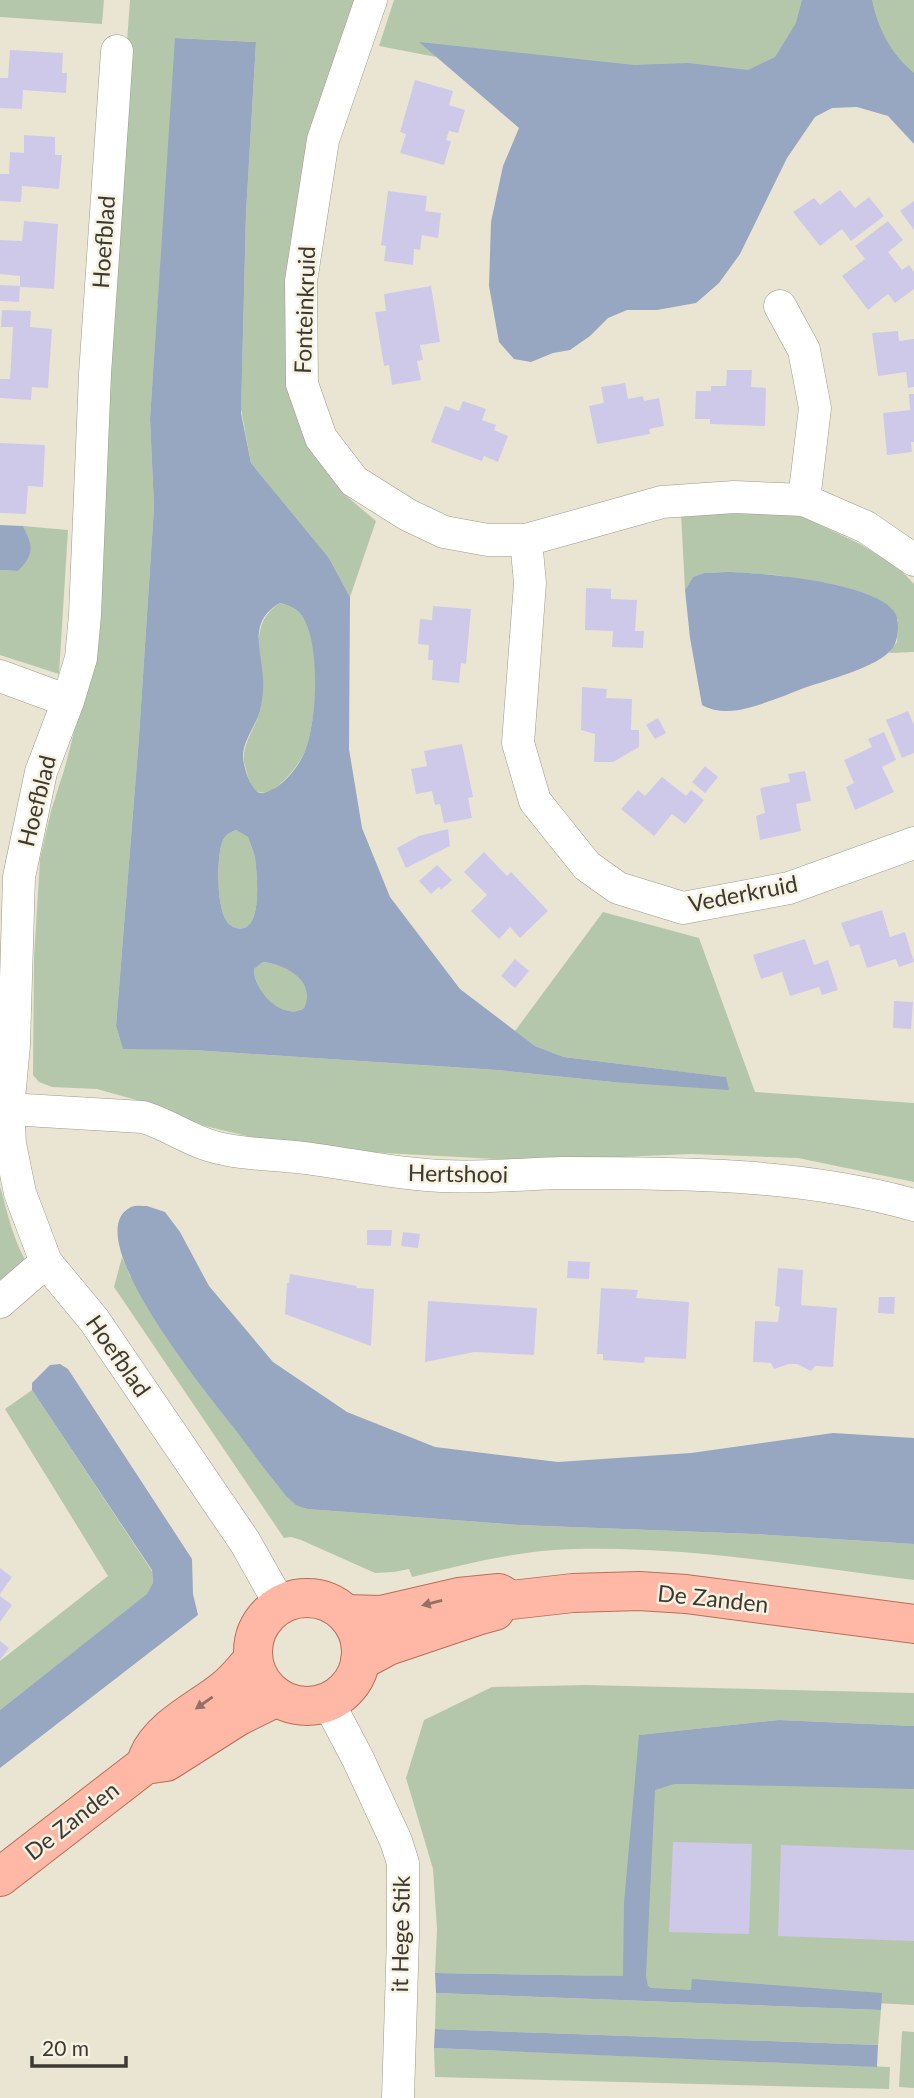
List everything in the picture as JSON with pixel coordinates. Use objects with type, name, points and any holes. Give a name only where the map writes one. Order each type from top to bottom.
[{"type":"main road","name":"De Zanden","points":[[346,1614],[381,1615],[448,1599],[499,1593],[511,1600],[606,1592],[674,1593],[914,1624]]},
{"type":"main road","points":[[314,1598],[331,1604],[346,1614],[361,1648],[360,1661],[351,1683],[341,1694],[315,1706],[302,1706],[277,1698],[260,1681],[252,1650],[256,1632],[266,1616],[280,1604],[314,1598]]},
{"type":"main road","name":"De Zanden","points":[[360,1661],[387,1646],[501,1610],[511,1600]]},
{"type":"main road","name":"De Zanden","points":[[145,1765],[153,1744],[190,1713],[230,1685],[253,1660]]},
{"type":"main road","name":"De Zanden","points":[[0,1877],[145,1765],[166,1762],[237,1717],[277,1698]]},
{"type":"street","name":"Fonteinkruid","points":[[371,0],[323,140],[301,281],[302,384],[321,438],[354,481],[408,515],[444,532],[488,540],[526,540],[662,502],[734,497],[804,500],[866,527],[914,560]]},
{"type":"street","name":"Hoefblad","points":[[117,51],[95,374],[86,615],[81,658],[41,772],[19,877],[14,1045],[8,1109],[10,1144],[26,1212],[46,1262],[94,1320],[245,1542],[280,1604]]},
{"type":"street","points":[[780,306],[804,350],[815,408],[804,500]]},
{"type":"street","name":"Vederkruid","points":[[526,540],[530,583],[518,743],[536,801],[587,866],[618,888],[683,908],[789,888],[914,843]]},
{"type":"street","points":[[0,676],[68,701]]},
{"type":"street","name":"Hertshooi","points":[[8,1109],[143,1117],[197,1141],[225,1150],[304,1157],[398,1173],[442,1176],[574,1174],[736,1177],[810,1183],[864,1192],[914,1205]]},
{"type":"street","points":[[0,1303],[46,1262]]},
{"type":"street","name":"it Hege Stik","points":[[328,1702],[396,1841],[403,1863],[398,2098]]},
{"type":"green space","points":[[0,0],[104,0],[102,24],[0,17]]},
{"type":"green space","points":[[130,0],[355,0],[338,46],[303,190],[308,442],[344,494],[376,521],[350,597],[329,558],[251,463],[241,409],[246,213],[256,42],[176,38],[150,419],[154,507],[116,1026],[123,1048],[193,1050],[497,1070],[613,1082],[725,1077],[564,1057],[535,1046],[515,1031],[603,912],[699,938],[755,1092],[914,1103],[914,1182],[798,1158],[691,1154],[531,1161],[384,1153],[272,1142],[205,1126],[147,1103],[97,1089],[52,1087],[39,1082],[33,1075],[34,958],[40,859],[79,713]]},
{"type":"green space","points":[[394,0],[914,0],[914,112],[830,64],[733,114],[379,46]]},
{"type":"green space","points":[[744,509],[801,516],[860,544],[898,567],[914,584],[914,652],[889,653],[897,642],[898,620],[892,609],[844,588],[777,575],[727,572],[704,573],[693,577],[685,590],[681,513]]},
{"type":"green space","points":[[23,526],[68,530],[59,674],[0,655],[0,570],[18,571],[27,560],[30,545]]},
{"type":"green space","points":[[280,603],[298,611],[308,629],[315,663],[315,702],[309,737],[302,757],[277,787],[262,793],[255,790],[250,782],[244,752],[260,711],[263,683],[259,644],[261,626],[265,617]]},
{"type":"green space","points":[[236,830],[248,837],[255,858],[257,885],[254,917],[250,924],[240,929],[229,924],[225,918],[218,883],[223,840]]},
{"type":"green space","points":[[263,962],[281,966],[297,975],[306,989],[304,1008],[287,1011],[271,1002],[258,986],[255,977],[254,969]]},
{"type":"green space","points":[[0,1186],[16,1240],[31,1270],[0,1288]]},
{"type":"green space","points":[[122,1257],[130,1276],[270,1476],[282,1491],[307,1509],[519,1525],[755,1534],[914,1544],[914,1580],[744,1558],[617,1549],[534,1552],[493,1558],[412,1577],[409,1569],[375,1573],[301,1540],[284,1538],[114,1287]]},
{"type":"green space","points":[[32,1390],[152,1571],[153,1584],[148,1594],[0,1710],[0,1661],[108,1576],[5,1409]]},
{"type":"green space","points":[[586,1685],[914,1693],[914,1726],[779,1720],[640,1735],[914,1771],[914,2005],[612,1990],[612,1976],[435,1973],[437,1929],[433,1869],[406,1778],[424,1720],[492,1687]]},
{"type":"green space","points":[[436,1993],[881,2010],[878,2045],[435,2029]]},
{"type":"green space","points":[[902,2031],[914,2032],[914,2088],[899,2087]]},
{"type":"green space","points":[[434,2048],[890,2067],[889,2089],[435,2077]]},
{"type":"water","points":[[802,0],[872,0],[887,40],[899,58],[914,73],[914,144],[888,116],[857,107],[832,108],[815,117],[787,158],[740,254],[719,283],[696,303],[657,310],[627,310],[608,318],[590,336],[570,350],[553,353],[531,362],[514,359],[499,342],[489,286],[491,222],[503,166],[519,128],[419,42],[634,65],[688,63],[748,70],[775,57],[796,23]]},
{"type":"water","points":[[175,38],[256,42],[246,213],[241,413],[251,463],[329,558],[350,597],[349,749],[362,828],[390,897],[460,989],[535,1046],[564,1057],[726,1077],[729,1090],[497,1070],[193,1050],[123,1049],[116,1026],[154,507],[150,419]],"holes":[[[280,603],[298,611],[308,629],[314,663],[314,702],[309,738],[300,761],[280,785],[260,793],[248,777],[243,760],[244,750],[262,700],[260,628],[263,619]],[[236,830],[248,837],[257,875],[254,917],[250,924],[242,929],[232,926],[225,918],[218,884],[221,847],[229,834]],[[263,962],[289,970],[297,976],[306,989],[304,1008],[287,1011],[271,1002],[258,986],[254,969]]]},
{"type":"water","points":[[0,525],[23,526],[29,539],[30,555],[18,571],[0,570]]},
{"type":"water","points":[[727,572],[814,581],[861,592],[892,609],[898,621],[897,639],[891,651],[860,669],[762,704],[731,711],[707,708],[702,705],[685,590],[693,577],[704,573]]},
{"type":"water","points":[[147,1206],[165,1212],[180,1232],[209,1286],[273,1362],[347,1412],[435,1447],[558,1462],[691,1453],[833,1433],[914,1438],[914,1544],[755,1534],[519,1525],[307,1509],[296,1505],[270,1476],[175,1351],[132,1280],[120,1248],[118,1223],[131,1207]]},
{"type":"water","points":[[60,1364],[68,1369],[192,1559],[193,1594],[198,1615],[0,1768],[0,1710],[147,1594],[153,1583],[152,1570],[32,1390],[32,1383],[50,1365]]},
{"type":"water","points":[[779,1720],[914,1726],[914,1789],[674,1784],[655,1790],[646,1976],[648,1986],[691,1990],[692,1979],[882,1993],[881,2010],[436,1993],[435,1973],[623,1976],[624,1903],[639,1735]]},
{"type":"water","points":[[435,2029],[878,2045],[877,2067],[434,2048]]},
{"type":"building","points":[[10,50],[63,53],[62,73],[67,73],[66,93],[23,90],[22,109],[0,108],[0,78],[8,78]]},
{"type":"building","points":[[415,80],[453,91],[449,105],[465,110],[458,133],[449,131],[446,140],[451,141],[444,165],[400,153],[406,134],[400,132]]},
{"type":"building","points":[[24,135],[55,137],[55,155],[62,155],[59,189],[22,186],[21,202],[0,201],[0,174],[9,174],[10,152],[24,153]]},
{"type":"building","points":[[840,190],[855,208],[869,197],[884,216],[851,241],[842,229],[820,246],[793,212],[814,198],[820,205]]},
{"type":"building","points":[[388,191],[427,196],[425,211],[441,213],[438,238],[422,235],[420,250],[414,249],[413,265],[384,261],[386,246],[381,245]]},
{"type":"building","points":[[914,201],[914,230],[900,211]]},
{"type":"building","points":[[24,221],[58,224],[54,289],[20,287],[20,276],[0,274],[0,240],[22,241]]},
{"type":"building","points":[[888,221],[903,240],[888,252],[902,270],[909,265],[914,272],[914,289],[895,303],[888,294],[868,310],[842,276],[865,259],[855,246]]},
{"type":"building","points":[[0,285],[20,286],[19,302],[0,301]]},
{"type":"building","points":[[431,286],[440,342],[420,345],[423,360],[417,361],[421,380],[392,385],[389,365],[384,366],[375,312],[386,311],[384,294]]},
{"type":"building","points":[[2,310],[31,311],[30,327],[52,329],[48,388],[32,387],[31,400],[0,398],[0,379],[10,379],[13,327],[1,327]]},
{"type":"building","points":[[898,331],[899,341],[914,339],[914,387],[908,388],[906,372],[878,376],[872,333]]},
{"type":"building","points":[[727,370],[752,370],[751,387],[766,388],[765,426],[710,424],[710,419],[695,419],[696,391],[711,391],[711,386],[726,386]]},
{"type":"building","points":[[625,383],[628,399],[643,396],[644,401],[659,398],[664,426],[649,429],[650,434],[597,444],[589,406],[604,403],[601,387]]},
{"type":"building","points":[[909,394],[914,394],[912,452],[887,455],[883,413],[910,410]]},
{"type":"building","points":[[463,401],[486,409],[482,420],[496,425],[494,430],[508,436],[498,462],[484,456],[482,461],[431,442],[445,406],[459,411]]},
{"type":"building","points":[[0,443],[45,445],[43,487],[28,486],[26,514],[0,513]]},
{"type":"building","points":[[586,588],[611,589],[611,599],[637,600],[635,631],[644,631],[643,648],[612,647],[613,631],[585,630]]},
{"type":"building","points":[[433,606],[471,609],[466,664],[461,663],[459,683],[432,680],[433,660],[428,660],[429,645],[418,644],[420,619],[432,620]]},
{"type":"building","points":[[582,687],[607,689],[606,698],[632,699],[631,730],[639,730],[639,747],[613,762],[594,762],[595,734],[581,730]]},
{"type":"building","points":[[908,711],[914,725],[914,753],[902,758],[886,720]]},
{"type":"building","points":[[658,718],[666,733],[655,739],[646,725]]},
{"type":"building","points":[[884,732],[896,760],[882,767],[894,792],[855,810],[846,787],[854,783],[844,760],[872,747],[868,739]]},
{"type":"building","points":[[462,744],[473,797],[468,798],[472,818],[444,823],[440,804],[435,805],[432,791],[416,794],[411,769],[427,766],[424,751]]},
{"type":"building","points":[[705,766],[718,777],[705,793],[692,782]]},
{"type":"building","points":[[805,771],[811,801],[796,804],[801,831],[760,840],[756,816],[765,813],[760,788],[790,782],[788,774]]},
{"type":"building","points":[[662,777],[686,796],[691,790],[704,800],[685,824],[672,814],[654,836],[621,809],[638,790],[645,796]]},
{"type":"building","points":[[448,829],[450,846],[406,868],[397,848],[419,836]]},
{"type":"building","points":[[484,852],[507,876],[511,872],[548,911],[520,938],[510,927],[499,939],[471,911],[487,895],[464,872]]},
{"type":"building","points":[[437,865],[452,880],[441,890],[439,887],[431,894],[419,881]]},
{"type":"building","points":[[882,910],[890,937],[905,932],[914,962],[899,967],[896,959],[867,968],[859,944],[850,947],[841,923]]},
{"type":"building","points":[[805,939],[814,965],[828,960],[838,990],[822,995],[819,987],[790,996],[782,972],[761,979],[753,955]]},
{"type":"building","points":[[515,959],[529,971],[515,988],[501,976]]},
{"type":"building","points":[[894,1001],[913,1002],[911,1029],[893,1028]]},
{"type":"building","points":[[367,1230],[392,1230],[391,1246],[367,1245]]},
{"type":"building","points":[[403,1232],[420,1234],[418,1248],[401,1246]]},
{"type":"building","points":[[568,1261],[590,1262],[589,1279],[567,1278]]},
{"type":"building","points":[[778,1268],[803,1270],[801,1305],[837,1308],[833,1367],[815,1366],[811,1371],[797,1364],[789,1364],[774,1369],[771,1363],[753,1362],[755,1321],[778,1322],[780,1307],[775,1306]]},
{"type":"building","points":[[290,1274],[357,1286],[356,1288],[374,1289],[371,1346],[285,1314]]},
{"type":"building","points":[[601,1288],[638,1290],[636,1298],[689,1302],[686,1359],[645,1357],[644,1363],[603,1360],[603,1354],[597,1354]]},
{"type":"building","points":[[879,1297],[895,1297],[894,1314],[878,1313]]},
{"type":"building","points":[[428,1301],[537,1308],[534,1355],[474,1352],[425,1362]]},
{"type":"building","points":[[0,1568],[12,1577],[0,1594]]},
{"type":"building","points":[[0,1596],[12,1605],[0,1622]]},
{"type":"building","points":[[0,1641],[9,1648],[0,1660]]},
{"type":"building","points":[[673,1842],[752,1844],[749,1934],[669,1932]]},
{"type":"building","points":[[781,1845],[914,1850],[914,1941],[778,1936]]}]
